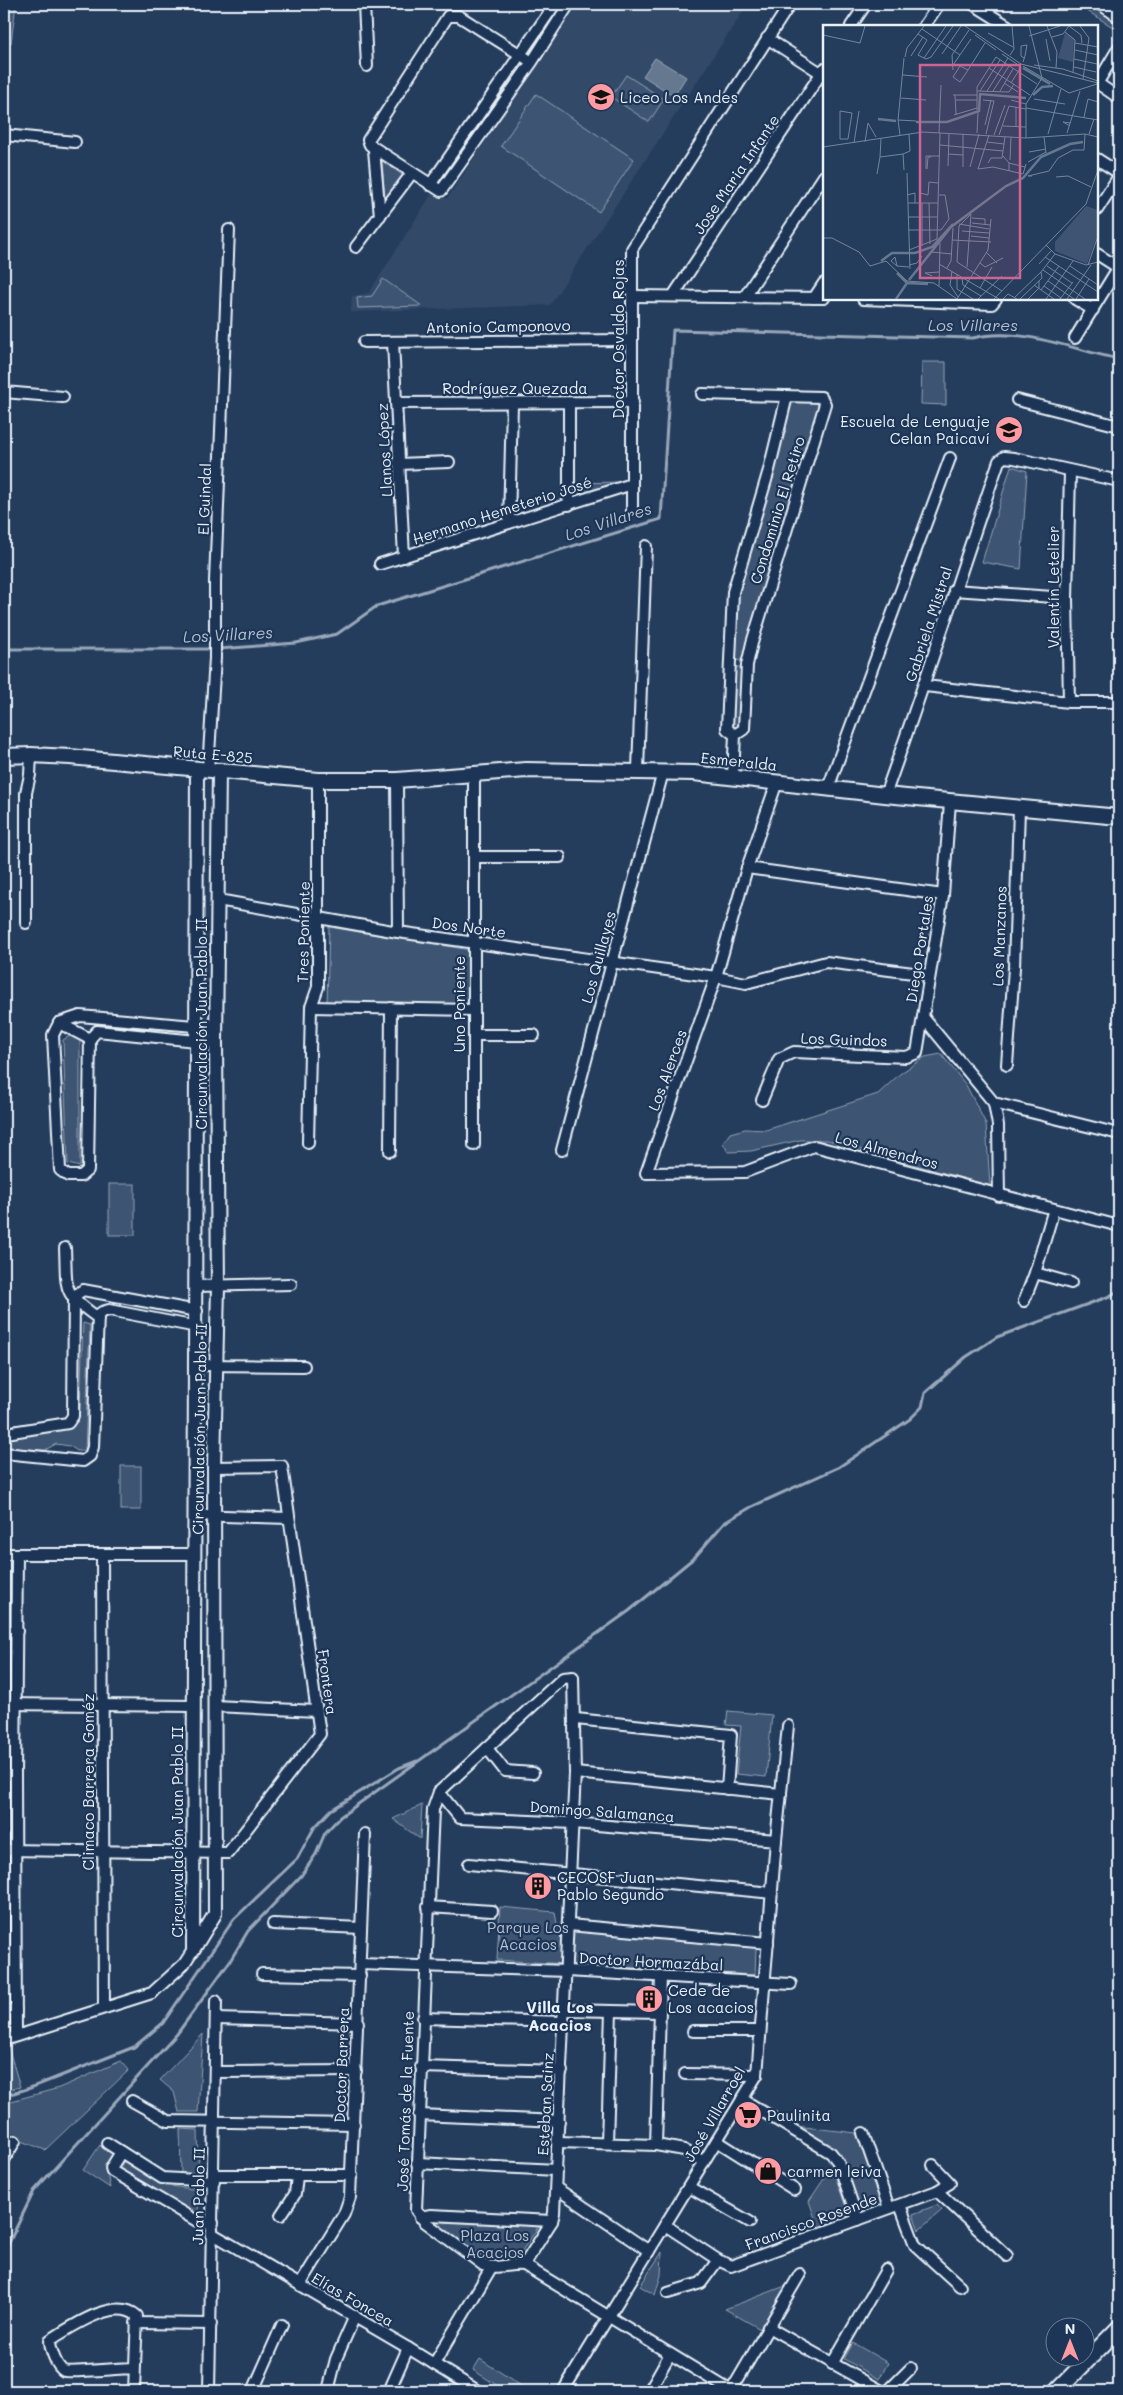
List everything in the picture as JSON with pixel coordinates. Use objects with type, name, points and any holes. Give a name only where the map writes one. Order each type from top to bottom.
[{"type":"main road","name":"Ruta E-825","points":[[31,755],[318,780],[353,780]]},
{"type":"main road","points":[[4,756],[31,755]]},
{"type":"main road","name":"Esmeralda","points":[[353,780],[397,780],[526,770],[638,770],[733,776],[950,802],[1119,817]]},
{"type":"main road","points":[[1057,2391],[1119,2328]]},
{"type":"street","points":[[364,4],[367,66]]},
{"type":"street","points":[[430,185],[521,55],[554,4],[566,8],[532,62],[440,191],[430,185],[412,173],[374,150],[368,140],[446,17],[459,16],[521,55],[532,62]]},
{"type":"street","name":"Doctor Osvaldo Rojas","points":[[632,510],[632,249],[790,4]]},
{"type":"street","points":[[852,25],[866,4]]},
{"type":"street","points":[[925,25],[939,4]]},
{"type":"street","points":[[972,4],[996,23]]},
{"type":"street","points":[[1100,4],[1119,17]]},
{"type":"street","points":[[768,38],[823,72]]},
{"type":"street","points":[[1098,82],[1119,47]]},
{"type":"street","name":"Jose Maria Infante","points":[[673,296],[823,72]]},
{"type":"street","points":[[1098,85],[1119,98]]},
{"type":"street","points":[[4,135],[75,142]]},
{"type":"street","points":[[374,150],[380,216]]},
{"type":"street","points":[[1098,160],[1119,174],[1098,208]]},
{"type":"street","points":[[356,247],[412,173]]},
{"type":"street","points":[[745,296],[823,178]]},
{"type":"street","name":"El Guindal","points":[[208,770],[216,644],[216,581],[229,230]]},
{"type":"street","points":[[1075,338],[1119,268],[1098,255]]},
{"type":"street","points":[[633,296],[819,298]]},
{"type":"street","points":[[906,300],[992,304],[995,300]]},
{"type":"street","points":[[1077,300],[1093,310]]},
{"type":"street","name":"Antonio Camponovo","points":[[364,342],[632,340]]},
{"type":"street","name":"Llanos López","points":[[394,342],[404,557]]},
{"type":"street","points":[[4,392],[62,397]]},
{"type":"street","name":"Condominio El Retiro","points":[[702,394],[821,397],[825,404],[752,643],[747,665],[744,730],[735,735]]},
{"type":"street","name":"Condominio El Retiro","points":[[735,735],[727,729],[733,592],[769,470],[787,396]]},
{"type":"street","points":[[1017,400],[1119,426]]},
{"type":"street","name":"Rodríguez Quezada","points":[[396,403],[633,402]]},
{"type":"street","points":[[569,403],[569,505]]},
{"type":"street","points":[[509,523],[512,404]]},
{"type":"street","name":"Gabriela Mistral","points":[[885,795],[925,686],[954,590],[999,461],[1004,457],[1014,458],[1070,472]]},
{"type":"street","points":[[828,788],[950,458]]},
{"type":"street","points":[[399,464],[449,462]]},
{"type":"street","points":[[1070,472],[1119,481]]},
{"type":"street","name":"Valentín Letelier","points":[[1068,702],[1067,598],[1070,472]]},
{"type":"street","name":"Hermano Hemeterio José","points":[[380,564],[632,484]]},
{"type":"street","points":[[638,770],[646,546]]},
{"type":"street","points":[[954,590],[1067,598]]},
{"type":"street","points":[[729,665],[747,665]]},
{"type":"street","points":[[925,686],[1068,702],[1119,702]]},
{"type":"street","name":"Condominio El Retiro","points":[[733,776],[735,735]]},
{"type":"street","points":[[26,923],[26,792],[30,775],[31,755]]},
{"type":"street","name":"Circunvalación Juan Pablo II","points":[[193,1950],[215,1914],[214,1467],[218,1286],[216,1043],[218,900],[208,770]]},
{"type":"street","name":"Circunvalación Juan Pablo II","points":[[193,1950],[197,1852],[193,1706],[197,1311],[197,1027],[208,770]]},
{"type":"street","name":"Los Quillayes","points":[[562,1150],[663,772]]},
{"type":"street","name":"Uno Poniente","points":[[474,774],[474,1145]]},
{"type":"street","name":"Tres Poniente","points":[[308,1143],[310,1007],[318,987],[318,780]]},
{"type":"street","points":[[397,780],[398,932]]},
{"type":"street","name":"Los Alerces","points":[[646,1173],[716,976],[747,868],[777,782]]},
{"type":"street","name":"Diego Portales","points":[[950,802],[943,895],[923,1017],[994,1103]]},
{"type":"street","name":"Los Manzanos","points":[[1007,1065],[1014,968],[1019,808]]},
{"type":"street","points":[[475,857],[560,857]]},
{"type":"street","points":[[747,868],[943,895]]},
{"type":"street","name":"Dos Norte","points":[[218,900],[398,932],[716,976]]},
{"type":"street","points":[[716,976],[746,983],[826,962],[929,975]]},
{"type":"street","points":[[310,1007],[474,1010]]},
{"type":"street","points":[[390,1151],[391,1008]]},
{"type":"street","points":[[216,1043],[97,1031],[90,1039],[88,1170],[81,1176],[68,1176],[60,1170],[53,1035],[59,1023],[80,1016],[217,1028]]},
{"type":"street","name":"Los Guindos","points":[[762,1100],[779,1059],[794,1052],[906,1057],[914,1055],[917,1053],[923,1017]]},
{"type":"street","points":[[59,1023],[90,1039]]},
{"type":"street","points":[[474,1035],[534,1035]]},
{"type":"street","points":[[999,1196],[998,1125],[994,1103],[1119,1134]]},
{"type":"street","name":"Los Almendros","points":[[646,1173],[745,1172],[814,1146],[1119,1226]]},
{"type":"street","points":[[1024,1301],[1035,1273],[1054,1210]]},
{"type":"street","points":[[65,1248],[67,1291],[74,1301],[98,1318]]},
{"type":"street","points":[[1035,1273],[1071,1283]]},
{"type":"street","points":[[197,1286],[291,1284]]},
{"type":"street","points":[[4,1438],[6,1432],[68,1423],[73,1416],[74,1301],[77,1294],[83,1290],[197,1311]]},
{"type":"street","points":[[4,1453],[83,1461],[90,1456],[93,1447],[98,1318],[102,1312],[109,1310],[196,1327]]},
{"type":"street","points":[[196,1365],[304,1366]]},
{"type":"street","name":"Frontera","points":[[4,1850],[228,1853],[320,1734],[282,1466],[214,1467]]},
{"type":"street","points":[[194,1515],[289,1518]]},
{"type":"street","points":[[4,1554],[194,1554]]},
{"type":"street","points":[[16,2036],[15,1775],[18,1631],[17,1555]]},
{"type":"street","name":"Climaco Barrera Goméz","points":[[102,1555],[104,2008]]},
{"type":"street","points":[[4,1631],[18,1631]]},
{"type":"street","name":"Esteban Sainz","points":[[487,1748],[564,1678],[573,1677],[576,1719],[575,1773],[556,2188],[552,2220],[524,2265]]},
{"type":"street","points":[[4,1704],[193,1706]]},
{"type":"street","points":[[214,1706],[317,1711]]},
{"type":"street","points":[[576,1719],[731,1735],[727,1789]]},
{"type":"street","name":"José Villarroel","points":[[563,2391],[758,2075],[776,1840],[788,1726]]},
{"type":"street","points":[[439,1792],[487,1748],[505,1771],[533,1774]]},
{"type":"street","points":[[575,1773],[781,1794]]},
{"type":"street","points":[[4,1775],[15,1775]]},
{"type":"street","name":"Domingo Salamanca","points":[[439,1792],[460,1818],[573,1823],[776,1840]]},
{"type":"street","name":"José Tomás de la Fuente","points":[[420,2217],[416,2210],[417,2163],[428,1907],[433,1809],[439,1792]]},
{"type":"street","name":"Doctor Barrera","points":[[300,2285],[344,2214],[350,2197],[365,1834]]},
{"type":"street","points":[[468,1864],[772,1893]]},
{"type":"street","points":[[428,1907],[492,1911]]},
{"type":"street","points":[[273,1924],[361,1928]]},
{"type":"street","points":[[569,1925],[768,1943]]},
{"type":"street","points":[[4,1928],[15,1928]]},
{"type":"street","points":[[4,2040],[152,1993],[184,1964],[193,1950]]},
{"type":"street","name":"Doctor Hormazábal","points":[[360,1964],[567,1971],[791,1984]]},
{"type":"street","points":[[262,1974],[360,1976]]},
{"type":"street","points":[[656,2145],[661,1976]]},
{"type":"street","name":"Juan Pablo II","points":[[209,2391],[216,2001]]},
{"type":"street","points":[[4,2010],[16,2010]]},
{"type":"street","points":[[565,2010],[659,2012]]},
{"type":"street","points":[[607,2143],[611,2011]]},
{"type":"street","points":[[424,2018],[564,2022]]},
{"type":"street","points":[[216,2019],[358,2023]]},
{"type":"street","points":[[693,2031],[760,2031]]},
{"type":"street","points":[[422,2066],[562,2071]]},
{"type":"street","points":[[215,2072],[356,2071]]},
{"type":"street","points":[[685,2074],[758,2075]]},
{"type":"street","points":[[742,2099],[831,2153],[838,2162],[858,2220]]},
{"type":"street","points":[[132,2101],[168,2121],[354,2124]]},
{"type":"street","points":[[419,2115],[559,2121]]},
{"type":"street","points":[[863,2133],[889,2208]]},
{"type":"street","points":[[717,2140],[795,2190]]},
{"type":"street","points":[[4,2160],[16,2141]]},
{"type":"street","points":[[558,2142],[656,2145],[684,2150],[704,2162]]},
{"type":"street","points":[[106,2143],[162,2178],[352,2175]]},
{"type":"street","points":[[121,2152],[111,2168],[112,2171],[202,2224],[213,2222]]},
{"type":"street","points":[[417,2163],[557,2170]]},
{"type":"street","points":[[933,2165],[950,2183],[937,2191],[1007,2256]]},
{"type":"street","points":[[281,2215],[295,2194],[296,2176]]},
{"type":"street","points":[[688,2187],[750,2222]]},
{"type":"street","points":[[556,2188],[649,2251]]},
{"type":"street","name":"Francisco Rosende","points":[[665,2226],[730,2266],[937,2191]]},
{"type":"street","points":[[900,2205],[915,2245],[960,2286]]},
{"type":"street","points":[[420,2217],[431,2215],[552,2220]]},
{"type":"street","points":[[420,2217],[483,2265],[491,2268],[514,2264],[524,2265],[731,2391],[800,2274]]},
{"type":"street","name":"Elías Foncea","points":[[212,2234],[408,2348],[472,2390]]},
{"type":"street","points":[[668,2293],[701,2283],[718,2260]]},
{"type":"street","points":[[434,2364],[491,2268]]},
{"type":"street","points":[[832,2364],[886,2270]]},
{"type":"street","points":[[134,2391],[135,2368],[136,2323],[137,2316],[132,2311],[104,2311],[50,2340],[60,2369],[66,2372],[135,2368]]},
{"type":"street","points":[[328,2391],[336,2359],[354,2316]]},
{"type":"street","points":[[136,2323],[210,2324]]},
{"type":"street","points":[[252,2391],[282,2325]]},
{"type":"street","points":[[768,2328],[882,2391]]},
{"type":"street","points":[[389,2391],[408,2348]]},
{"type":"street","points":[[649,2391],[670,2354]]},
{"type":"street","points":[[888,2391],[911,2368]]},
{"type":"shaded area","name":"Liceo Los Andes","points":[[577,4],[748,4],[550,305],[351,312],[352,296],[369,293],[434,190],[447,199]]},
{"type":"shaded area","points":[[655,58],[686,77],[674,96],[643,76]]},
{"type":"green space","points":[[4,4],[16,4],[11,43],[4,42]]},
{"type":"green space","points":[[1076,4],[1091,4],[1119,22],[1119,31]]},
{"type":"green space","points":[[626,75],[664,99],[649,122],[611,97]]},
{"type":"green space","points":[[536,94],[634,159],[599,212],[501,146]]},
{"type":"green space","points":[[382,161],[404,176],[385,201]]},
{"type":"green space","points":[[383,279],[422,306],[358,308],[357,298],[372,296]]},
{"type":"green space","points":[[922,362],[946,362],[946,405],[921,404]]},
{"type":"green space","points":[[791,400],[816,400],[820,404],[742,660],[732,661],[736,590]]},
{"type":"green space","points":[[1011,466],[1027,471],[1021,569],[982,562]]},
{"type":"green space","points":[[623,482],[575,496],[575,483]]},
{"type":"green space","points":[[729,667],[744,667],[743,729],[734,733],[728,726]]},
{"type":"green space","points":[[329,927],[471,950],[470,1008],[327,1004]]},
{"type":"green space","points":[[71,1035],[80,1035],[80,1167],[68,1164],[63,1040]]},
{"type":"green space","points":[[941,1054],[966,1085],[986,1124],[990,1186],[827,1140],[800,1140],[751,1151],[728,1152],[723,1143],[730,1133],[745,1129],[766,1130],[878,1094],[901,1073],[925,1057]]},
{"type":"green space","points":[[109,1184],[135,1184],[135,1235],[109,1235]]},
{"type":"green space","points":[[83,1323],[90,1325],[85,1451],[77,1451],[70,1446],[56,1444],[45,1450],[7,1448],[5,1444],[9,1438],[71,1428],[77,1420],[80,1410]]},
{"type":"green space","points":[[121,1466],[141,1466],[141,1510],[121,1510]]},
{"type":"green space","points":[[728,1711],[772,1715],[766,1777],[736,1774],[741,1726],[726,1725]]},
{"type":"green space","points":[[422,1805],[420,1839],[393,1819]]},
{"type":"green space","name":"Parque Los Acacios","points":[[500,1907],[555,1912],[557,1925],[756,1946],[755,1975],[497,1960]]},
{"type":"green space","points":[[203,2034],[198,2112],[179,2112],[174,2092],[160,2080]]},
{"type":"green space","points":[[8,2046],[20,2087],[4,2091],[4,2047]]},
{"type":"green space","points":[[121,2061],[129,2070],[45,2150],[4,2134],[4,2103],[59,2088]]},
{"type":"green space","points":[[796,2126],[856,2133],[883,2206],[860,2214],[841,2158]]},
{"type":"green space","points":[[180,2129],[198,2130],[199,2175],[181,2174]]},
{"type":"green space","points":[[100,2145],[115,2154],[106,2169],[110,2188],[83,2170]]},
{"type":"green space","points":[[124,2161],[163,2185],[199,2190],[198,2217],[118,2171]]},
{"type":"green space","points":[[832,2167],[849,2216],[818,2227],[809,2201]]},
{"type":"green space","points":[[937,2205],[942,2210],[919,2230],[913,2214]]},
{"type":"green space","name":"Plaza Los Acacios","points":[[433,2221],[539,2226],[517,2258],[492,2264]]},
{"type":"green space","points":[[662,2252],[661,2275],[655,2295],[640,2286]]},
{"type":"green space","points":[[788,2285],[762,2330],[725,2309]]},
{"type":"green space","points":[[853,2343],[888,2363],[879,2379],[844,2359]]},
{"type":"green space","points":[[480,2359],[529,2391],[506,2391],[473,2370]]},
{"type":"waterway","points":[[1091,4],[1098,8]]},
{"type":"waterway","name":"Los Villares","points":[[4,649],[219,649],[296,643],[337,634],[377,606],[661,519],[673,330],[973,338],[991,335],[1010,335],[1047,341],[1119,359]]},
{"type":"waterway","points":[[4,2253],[34,2191],[177,2034],[230,1961],[248,1931],[301,1876],[316,1854],[325,1833],[340,1817],[629,1611],[695,1557],[724,1523],[751,1507],[839,1467],[910,1419],[922,1407],[925,1393],[966,1357],[997,1337],[1110,1296],[1119,1290]]},
{"type":"waterway","points":[[4,2096],[30,2088],[134,2047],[163,2023],[234,1919],[297,1859],[314,1828],[331,1810],[399,1768],[417,1761]]},
{"type":"place","name":"Liceo Los Andes","points":[[601,97]]},
{"type":"place","name":"Escuela de Lenguaje Celan Paicaví","points":[[1009,430]]},
{"type":"place","name":"CECOSF Juan Pablo Segundo","points":[[538,1886]]},
{"type":"place","name":"Cede de Los acacios","points":[[649,1999]]},
{"type":"place","name":"Paulinita","points":[[748,2115]]},
{"type":"place","name":"carmen leiva","points":[[768,2171]]},
{"type":"district","name":"Villa Los Acacios","points":[[560,2015]]}]
